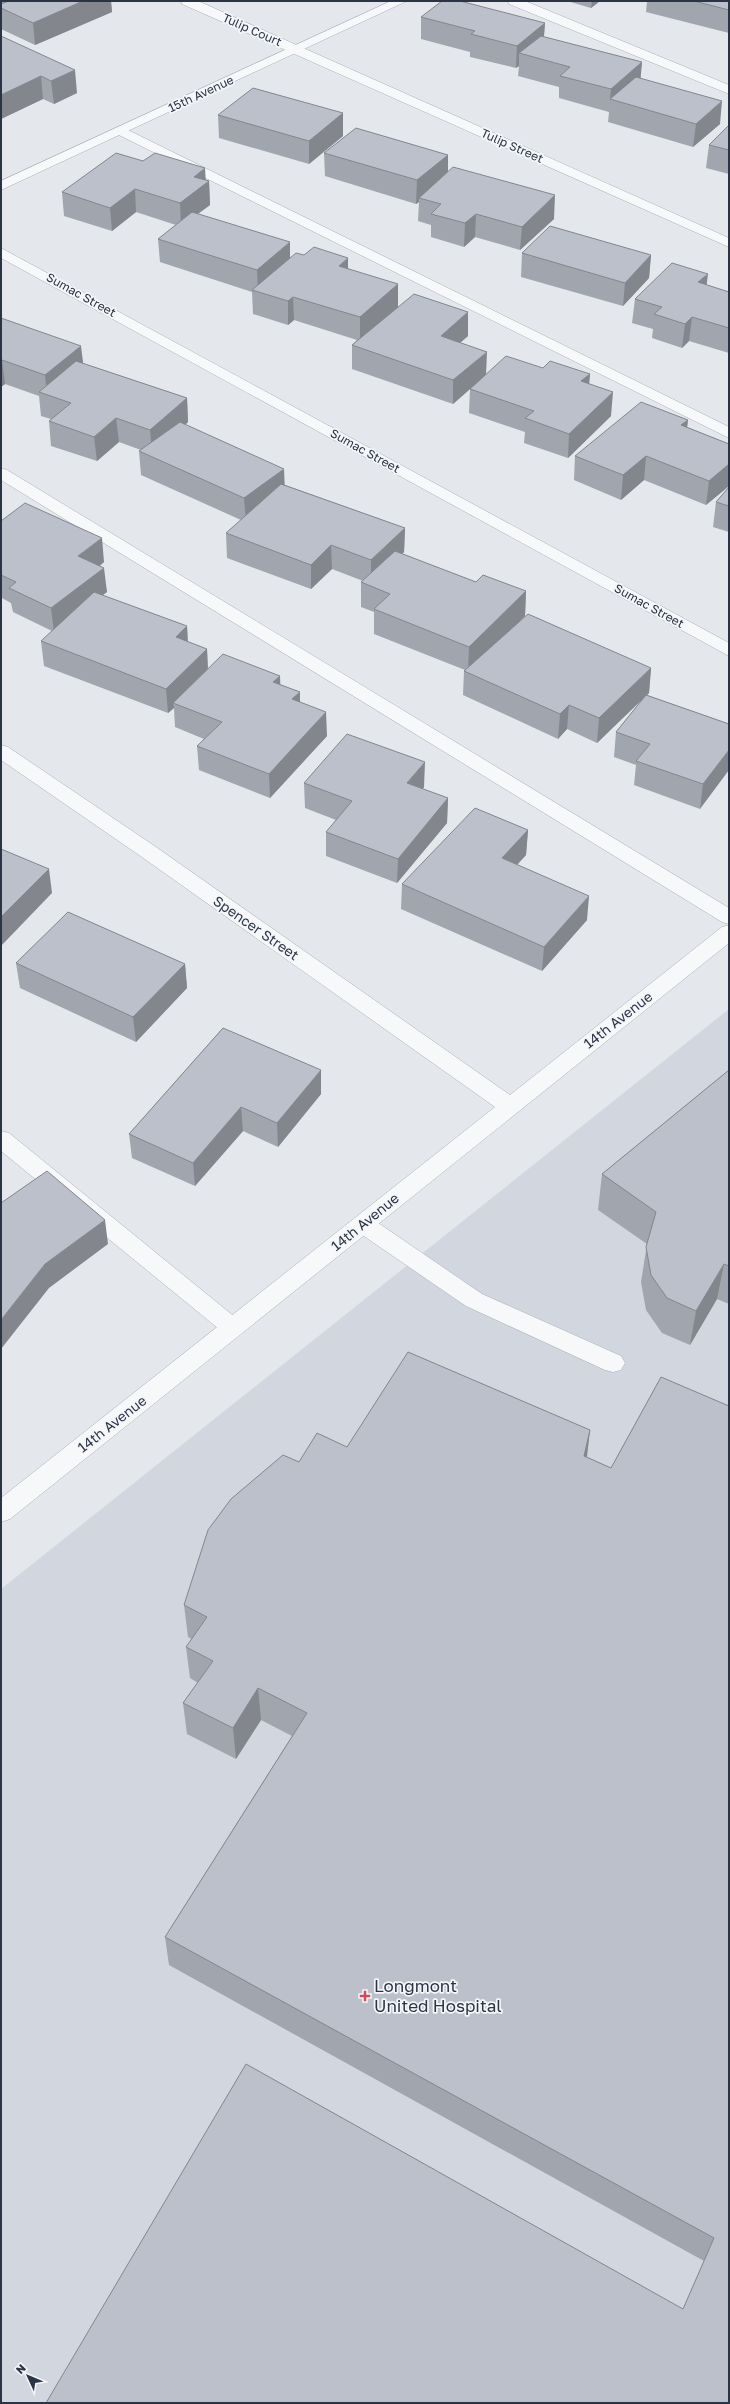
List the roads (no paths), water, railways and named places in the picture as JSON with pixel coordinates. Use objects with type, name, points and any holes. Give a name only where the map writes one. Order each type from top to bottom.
[{"type":"street","name":"Tulip Court","points":[[187,1],[296,50]]},
{"type":"street","name":"15th Avenue","points":[[1,186],[401,1]]},
{"type":"street","points":[[514,1],[729,90]]},
{"type":"street","name":"Tulip Street","points":[[296,50],[729,243]]},
{"type":"street","points":[[122,131],[729,433]]},
{"type":"street","name":"Sumac Street","points":[[1,252],[729,650]]},
{"type":"street","points":[[1,473],[729,917]]},
{"type":"street","name":"Spencer Street","points":[[1,751],[152,854],[510,1106]]},
{"type":"street","name":"14th Avenue","points":[[1,1512],[729,932]]},
{"type":"street","points":[[1,1139],[233,1328]]},
{"type":"street","points":[[363,1224],[474,1300],[613,1363]]},
{"type":"place","name":"Longmont United Hospital","points":[[365,1996]]}]
